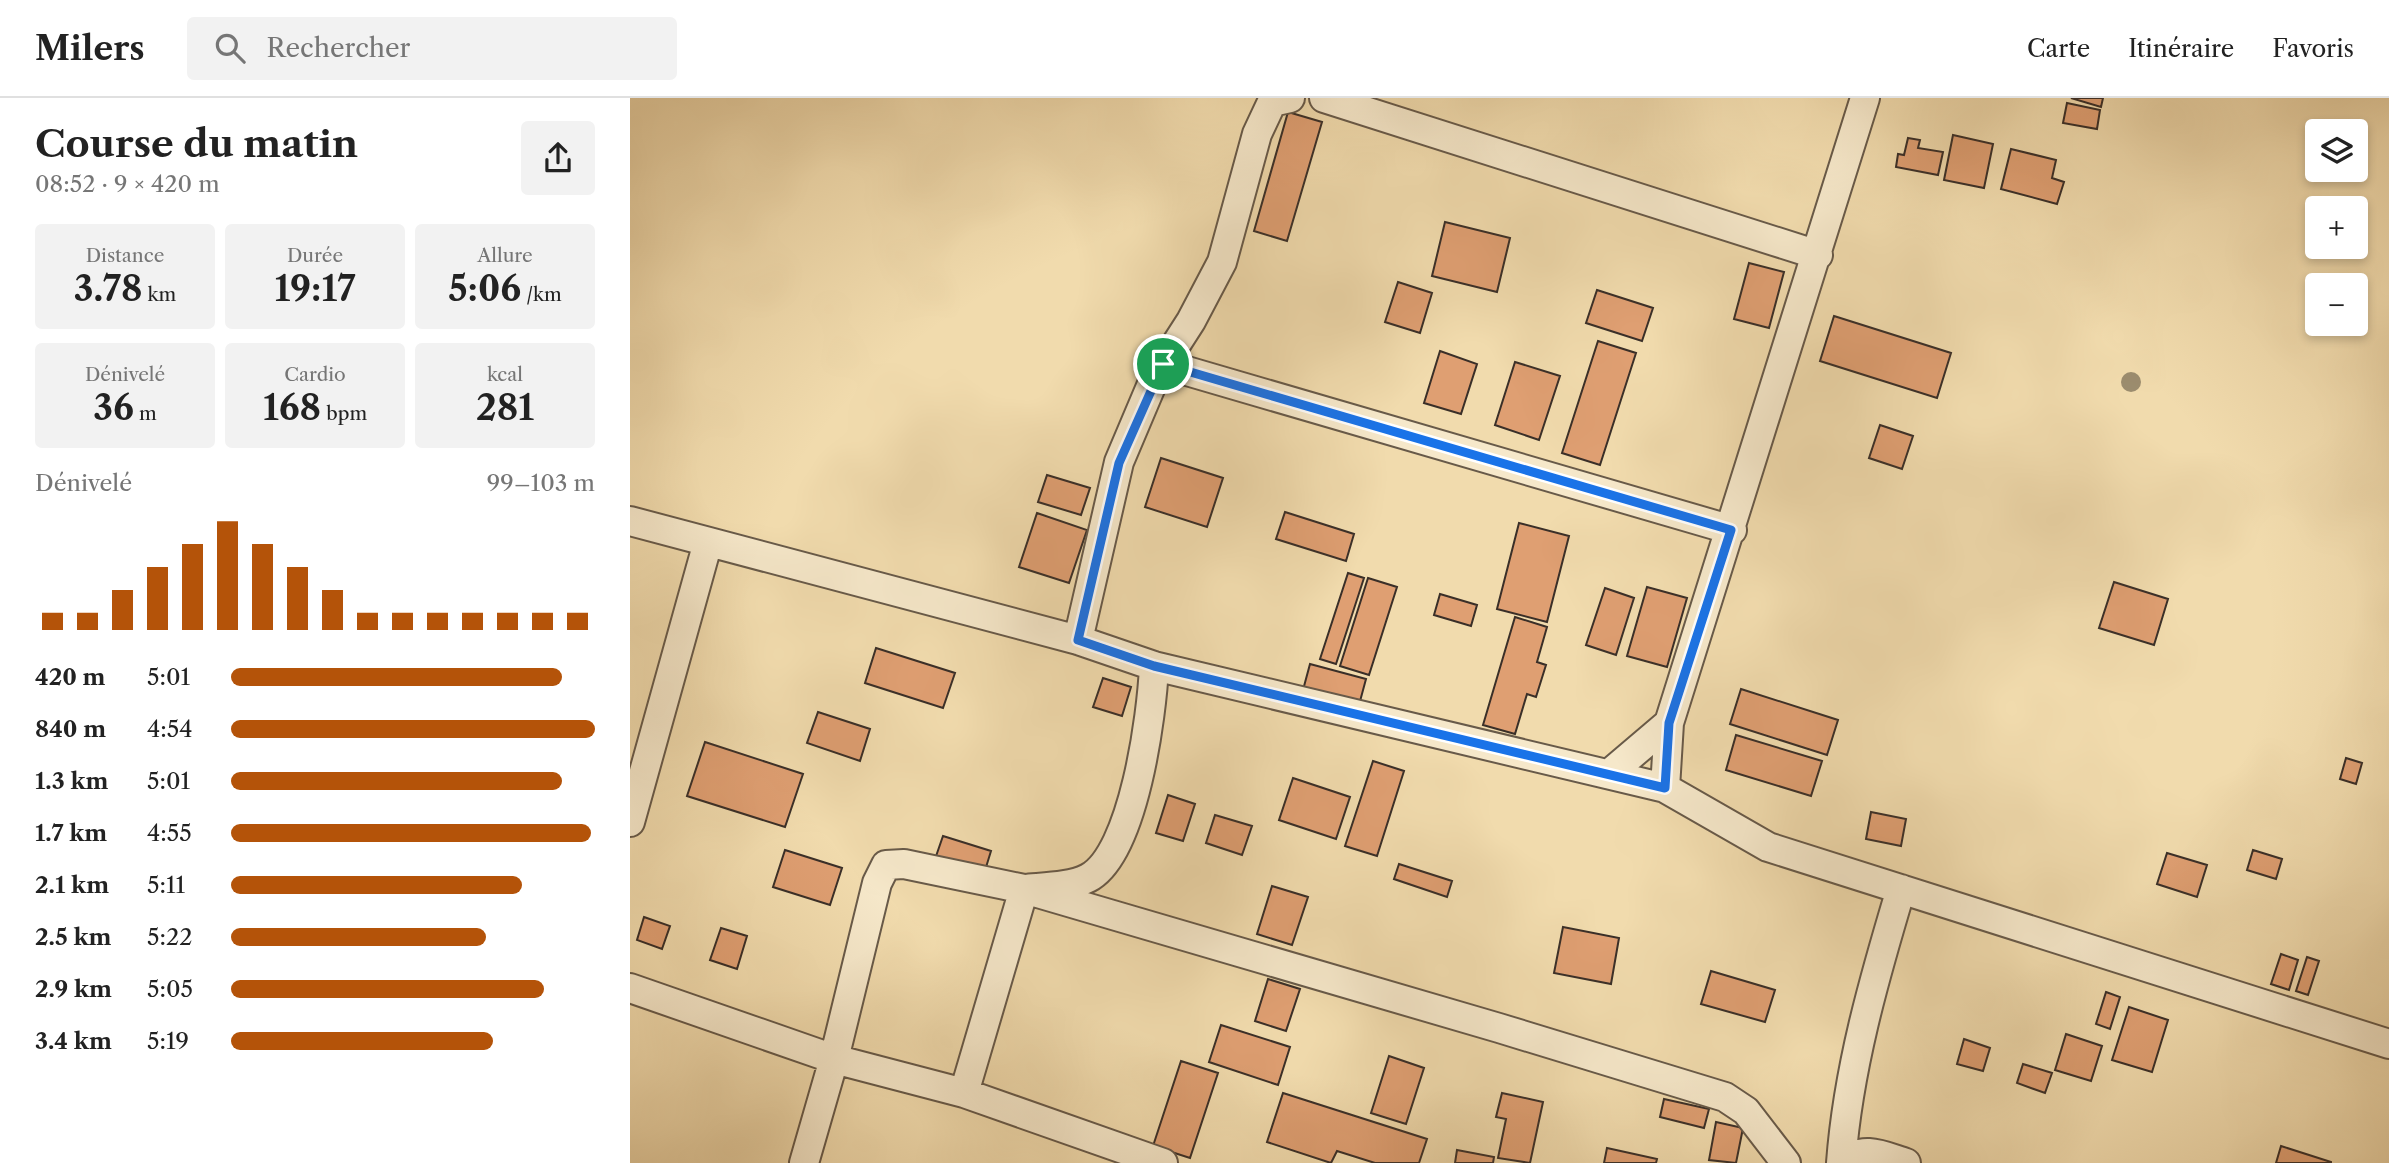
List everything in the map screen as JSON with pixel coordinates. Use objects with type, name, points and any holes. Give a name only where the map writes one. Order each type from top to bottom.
[{"type":"street","points":[[1078,640],[1119,463],[1163,364],[1191,321],[1222,262],[1257,134],[1272,102],[1290,98]]},
{"type":"street","points":[[1324,98],[1818,255]]},
{"type":"street","points":[[1665,788],[1669,723],[1818,255],[1865,98]]},
{"type":"street","points":[[1163,364],[1731,530]]},
{"type":"street","points":[[630,521],[1078,640],[1154,666],[1665,788],[1768,847],[2389,1044]]},
{"type":"street","points":[[630,822],[708,542]]},
{"type":"street","points":[[1024,889],[1088,878],[1106,863],[1120,835],[1148,741],[1154,666]]},
{"type":"street","points":[[1609,774],[1669,723]]},
{"type":"street","points":[[804,1163],[834,1059],[877,883],[886,865],[904,864],[1024,889],[1725,1097],[1746,1111],[1786,1163]]},
{"type":"street","points":[[964,1093],[1024,889]]},
{"type":"street","points":[[1843,1163],[1846,1103],[1876,971],[1900,889]]},
{"type":"street","points":[[630,988],[834,1059],[964,1093],[1163,1163]]},
{"type":"street","points":[[1843,1163],[1851,1156],[1864,1151],[1906,1163]]},
{"type":"building","points":[[2071,98],[2103,98],[2101,107]]},
{"type":"building","points":[[2067,103],[2100,110],[2097,129],[2063,123]]},
{"type":"building","points":[[1288,112],[1322,122],[1287,241],[1254,231]]},
{"type":"building","points":[[1953,135],[1993,144],[1984,188],[1944,180]]},
{"type":"building","points":[[1908,138],[1920,140],[1918,148],[1943,152],[1938,175],[1896,167],[1898,154],[1904,155]]},
{"type":"building","points":[[2011,149],[2056,160],[2052,178],[2064,182],[2057,204],[2001,189]]},
{"type":"building","points":[[1445,222],[1510,238],[1497,292],[1432,276]]},
{"type":"building","points":[[1749,263],[1784,272],[1769,328],[1734,319]]},
{"type":"building","points":[[1398,282],[1432,293],[1420,333],[1385,322]]},
{"type":"building","points":[[1597,290],[1653,308],[1642,341],[1586,323]]},
{"type":"building","points":[[1834,316],[1951,353],[1937,398],[1820,361]]},
{"type":"building","points":[[1598,341],[1636,353],[1600,465],[1562,453]]},
{"type":"building","points":[[1440,351],[1477,364],[1461,414],[1424,403]]},
{"type":"building","points":[[1515,362],[1560,376],[1539,440],[1495,425]]},
{"type":"building","points":[[1880,425],[1913,436],[1902,469],[1869,458]]},
{"type":"building","points":[[1161,458],[1223,478],[1207,527],[1145,507]]},
{"type":"building","points":[[1047,475],[1090,488],[1081,515],[1038,502]]},
{"type":"building","points":[[1285,512],[1354,534],[1346,561],[1276,539]]},
{"type":"building","points":[[1037,513],[1087,530],[1069,583],[1019,567]]},
{"type":"building","points":[[1519,523],[1569,536],[1547,622],[1497,609]]},
{"type":"building","points":[[1348,573],[1364,578],[1336,664],[1320,659]]},
{"type":"building","points":[[1368,578],[1397,587],[1369,675],[1340,666]]},
{"type":"building","points":[[2114,582],[2168,599],[2154,645],[2099,628]]},
{"type":"building","points":[[1647,587],[1687,598],[1667,667],[1627,656]]},
{"type":"building","points":[[1605,588],[1634,598],[1616,655],[1586,645]]},
{"type":"building","points":[[1440,594],[1477,605],[1471,626],[1434,615]]},
{"type":"building","points":[[1515,617],[1547,627],[1537,662],[1546,665],[1536,697],[1527,694],[1515,734],[1483,725]]},
{"type":"building","points":[[876,648],[955,673],[943,708],[865,683]]},
{"type":"building","points":[[1310,664],[1366,679],[1359,705],[1303,690]]},
{"type":"building","points":[[1103,678],[1131,687],[1122,716],[1093,707]]},
{"type":"building","points":[[1741,689],[1838,720],[1827,755],[1730,724]]},
{"type":"building","points":[[818,712],[870,729],[860,761],[807,743]]},
{"type":"building","points":[[1736,735],[1822,761],[1811,796],[1726,770]]},
{"type":"building","points":[[705,742],[803,774],[785,827],[687,796]]},
{"type":"building","points":[[2346,758],[2362,763],[2356,784],[2340,779]]},
{"type":"building","points":[[1373,761],[1404,771],[1377,856],[1345,846]]},
{"type":"building","points":[[1293,778],[1350,797],[1336,839],[1279,820]]},
{"type":"building","points":[[1168,795],[1195,804],[1183,841],[1156,833]]},
{"type":"building","points":[[1871,812],[1906,819],[1901,846],[1866,839]]},
{"type":"building","points":[[1215,815],[1252,826],[1242,855],[1206,843]]},
{"type":"building","points":[[943,836],[991,851],[983,877],[934,862]]},
{"type":"building","points":[[785,850],[842,868],[830,905],[773,887]]},
{"type":"building","points":[[2253,850],[2282,859],[2276,879],[2247,870]]},
{"type":"building","points":[[2167,853],[2207,865],[2197,897],[2157,884]]},
{"type":"building","points":[[1399,864],[1452,881],[1447,897],[1394,879]]},
{"type":"building","points":[[1272,886],[1308,897],[1292,945],[1257,934]]},
{"type":"building","points":[[644,917],[670,926],[662,949],[637,940]]},
{"type":"building","points":[[1563,927],[1619,938],[1611,984],[1554,973]]},
{"type":"building","points":[[721,928],[747,936],[737,969],[710,960]]},
{"type":"building","points":[[2281,954],[2298,960],[2289,990],[2271,984]]},
{"type":"building","points":[[2307,957],[2319,961],[2308,995],[2296,991]]},
{"type":"building","points":[[1711,971],[1775,990],[1765,1022],[1701,1004]]},
{"type":"building","points":[[1268,979],[1300,989],[1286,1031],[1255,1021]]},
{"type":"building","points":[[2106,992],[2120,997],[2110,1029],[2096,1024]]},
{"type":"building","points":[[2129,1007],[2168,1020],[2152,1072],[2112,1060]]},
{"type":"building","points":[[1221,1025],[1290,1047],[1278,1085],[1209,1062]]},
{"type":"building","points":[[2066,1034],[2102,1046],[2091,1081],[2055,1070]]},
{"type":"building","points":[[1964,1039],[1990,1048],[1983,1071],[1957,1064]]},
{"type":"building","points":[[1389,1056],[1424,1068],[1406,1124],[1371,1113]]},
{"type":"building","points":[[1181,1061],[1218,1073],[1190,1158],[1153,1146]]},
{"type":"building","points":[[2023,1064],[2052,1073],[2045,1093],[2017,1083]]},
{"type":"building","points":[[1283,1093],[1427,1139],[1419,1163],[1375,1163],[1337,1151],[1331,1163],[1267,1142]]},
{"type":"building","points":[[1502,1093],[1543,1102],[1530,1163],[1498,1158],[1506,1119],[1496,1117]]},
{"type":"building","points":[[1664,1099],[1709,1109],[1704,1128],[1660,1117]]},
{"type":"building","points":[[1716,1122],[1743,1128],[1736,1163],[1709,1160]]},
{"type":"building","points":[[2281,1146],[2331,1162],[2331,1163],[2276,1163]]},
{"type":"building","points":[[1607,1148],[1657,1159],[1656,1163],[1604,1163]]},
{"type":"building","points":[[1457,1150],[1494,1157],[1493,1163],[1455,1163]]},
{"type":"route","points":[[1163,364],[1731,530],[1669,723],[1665,788],[1154,666],[1078,640],[1119,463],[1163,364]]}]
